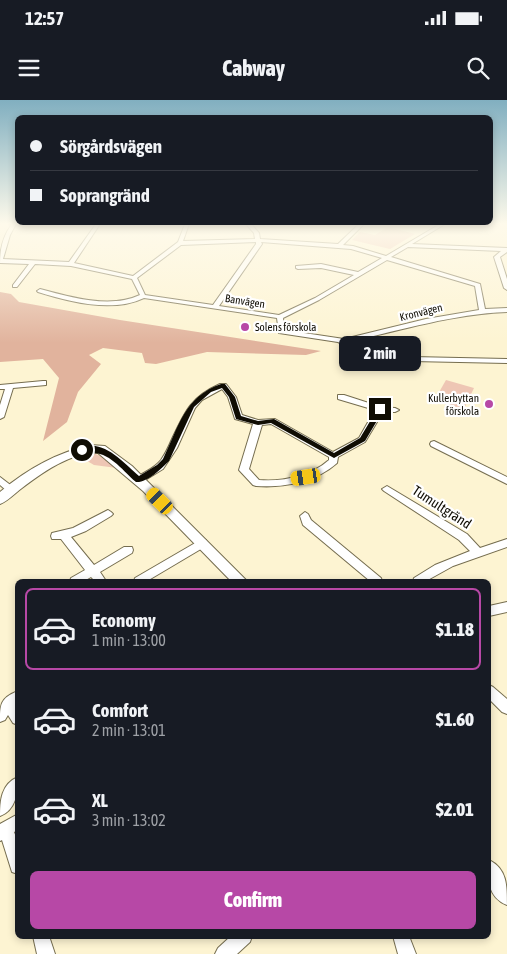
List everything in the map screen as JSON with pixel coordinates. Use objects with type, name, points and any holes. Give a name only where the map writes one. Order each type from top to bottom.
[{"type":"street","points":[[15,286],[32,264]]},
{"type":"street","points":[[65,264],[134,278],[144,296]]},
{"type":"street","points":[[134,278],[153,264]]},
{"type":"street","points":[[216,307],[246,264]]},
{"type":"street","points":[[298,267],[310,264],[327,266],[358,274]]},
{"type":"street","points":[[280,317],[318,298],[375,264]]},
{"type":"street","points":[[409,264],[478,285],[482,310]]},
{"type":"street","points":[[498,264],[507,288]]},
{"type":"street","name":"Banvägen","points":[[40,291],[115,304],[128,303],[144,296],[280,317],[281,332],[340,340],[348,345],[412,359],[507,361]]},
{"type":"street","name":"Kronvägen","points":[[348,345],[347,340],[446,316],[482,310],[507,310]]},
{"type":"street","points":[[0,387],[43,383]]},
{"type":"street","points":[[0,418],[10,386]]},
{"type":"street","points":[[138,480],[160,467],[166,460],[191,406],[209,390],[223,386],[232,397],[238,418],[258,423],[272,421],[334,456]]},
{"type":"street","points":[[341,398],[380,409],[395,410]]},
{"type":"street","points":[[334,456],[362,440],[380,409]]},
{"type":"street","points":[[258,423],[244,470],[256,483],[306,477],[328,468],[334,461],[334,456]]},
{"type":"street","points":[[434,444],[507,481]]},
{"type":"street","points":[[0,499],[10,489],[41,469],[82,450],[106,451],[238,579]]},
{"type":"street","points":[[0,480],[10,489]]},
{"type":"street","name":"Tumultgränd","points":[[387,489],[463,537],[479,553]]},
{"type":"street","points":[[99,579],[60,536],[108,514]]},
{"type":"street","points":[[304,516],[307,522],[375,579]]},
{"type":"street","points":[[146,579],[202,543]]},
{"type":"street","points":[[421,579],[429,573],[507,543]]},
{"type":"street","points":[[79,579],[128,550]]},
{"type":"street","points":[[491,611],[507,607]]},
{"type":"street","points":[[491,693],[507,708]]},
{"type":"street","points":[[0,716],[13,700]]},
{"type":"street","points":[[0,809],[15,788]]},
{"type":"street","points":[[8,828],[15,855]]},
{"type":"street","points":[[491,874],[507,894]]},
{"type":"street","points":[[41,939],[46,954]]},
{"type":"street","points":[[224,954],[241,939]]},
{"type":"street","points":[[402,939],[408,954]]},
{"type":"shaded area","points":[[0,292],[11,294],[19,302],[120,320],[321,351],[306,355],[207,352],[156,364],[145,363],[142,353],[103,348],[89,355],[101,364],[78,392],[67,422],[43,441],[59,378],[43,359],[0,362]]},
{"type":"shaded area","points":[[446,380],[474,388],[464,409],[434,401]]},
{"type":"shaded area","points":[[93,453],[106,458],[117,468],[94,465],[82,458],[86,454]]},
{"type":"place","name":"Solens förskola","points":[[245,327]]},
{"type":"place","name":"Kullerbyttan förskola","points":[[489,404]]},
{"type":"route","points":[[82,450],[101,449],[106,451],[138,480],[160,467],[166,460],[191,406],[198,398],[209,390],[223,386],[234,401],[234,408],[238,418],[258,423],[272,421],[334,456],[362,440],[380,409]]}]
